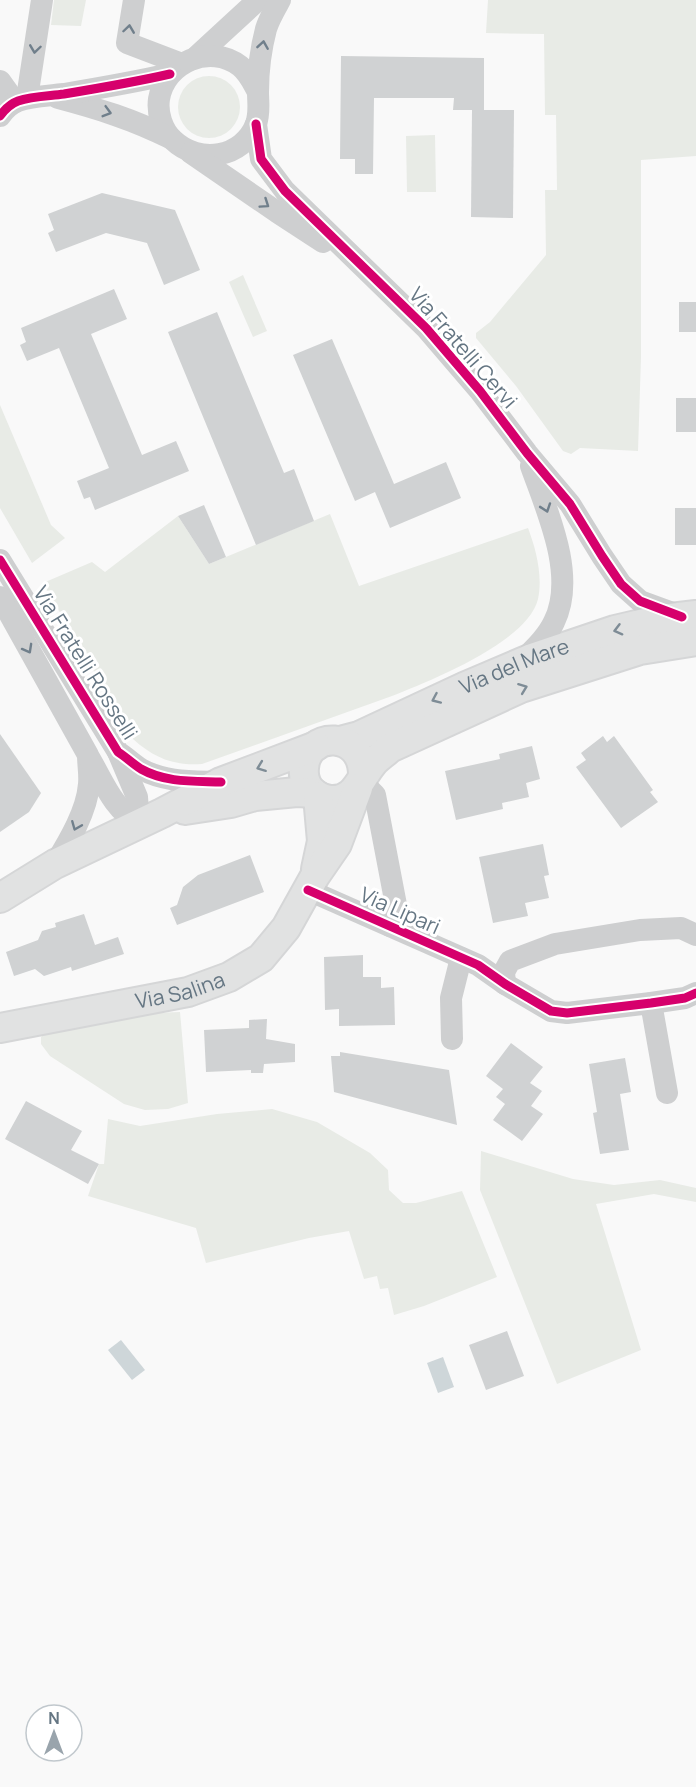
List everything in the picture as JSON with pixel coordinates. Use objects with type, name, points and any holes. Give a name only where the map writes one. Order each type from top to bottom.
[{"type":"main road","name":"Via del Mare","points":[[150,819],[221,782],[328,743],[359,736],[519,664],[615,630],[662,619],[689,616]]},
{"type":"main road","name":"Via del Mare","points":[[361,782],[374,761],[390,748],[521,688],[640,650],[696,641]]},
{"type":"main road","points":[[328,743],[356,750],[363,767],[361,782],[337,844],[312,883],[322,841],[316,795],[307,785],[303,774],[304,764],[308,753],[328,743]]},
{"type":"main road","points":[[0,898],[56,864],[150,819],[255,796],[297,792],[316,795],[326,800],[335,800],[351,794],[361,782]]},
{"type":"main road","name":"Via Salina","points":[[0,1028],[188,992],[229,977],[261,958],[286,928],[312,883]]},
{"type":"street","points":[[14,105],[42,0]]},
{"type":"street","points":[[134,0],[128,43],[182,65]]},
{"type":"street","points":[[191,153],[207,156],[222,154],[237,148],[249,137],[260,108],[258,92],[266,29],[280,0]]},
{"type":"street","points":[[251,3],[182,65],[163,86],[159,100],[159,113],[163,126],[180,147],[368,270]]},
{"type":"street","points":[[14,105],[50,96],[127,84],[212,56],[227,59],[241,66],[251,78],[258,92]]},
{"type":"street","points":[[0,81],[14,105]]},
{"type":"street","points":[[50,96],[112,113],[171,138]]},
{"type":"street","points":[[256,123],[261,159],[285,191],[368,270]]},
{"type":"street","name":"Via Fratelli Cervi","points":[[368,270],[426,328],[480,391],[527,453],[570,504],[621,584],[640,601],[689,616]]},
{"type":"street","points":[[519,664],[539,644],[554,622],[562,599],[563,573],[553,530],[527,453]]},
{"type":"street","name":"Via Fratelli Rosselli","points":[[0,560],[118,752],[141,769],[163,778],[221,782]]},
{"type":"street","name":"Via Fratelli Rosselli","points":[[0,597],[88,755],[89,785],[85,803],[73,834],[56,864]]},
{"type":"street","points":[[118,752],[137,797],[150,819]]},
{"type":"street","points":[[88,755],[117,807],[127,817],[150,819]]},
{"type":"street","points":[[361,782],[375,795],[396,905],[390,926]]},
{"type":"street","name":"Via Lipari","points":[[312,883],[390,926],[469,961],[551,1011],[567,1013],[651,1003],[685,998],[696,993]]},
{"type":"street","points":[[452,1039],[451,998],[469,961],[510,961],[555,944],[640,930],[681,928],[696,935]]},
{"type":"street","points":[[505,984],[504,972],[510,961]]},
{"type":"street","points":[[651,1003],[668,1094]]},
{"type":"shaded area","points":[[54,0],[86,0],[81,26],[51,25]]},
{"type":"shaded area","points":[[488,0],[696,0],[696,156],[641,160],[641,357],[638,451],[580,448],[571,454],[563,451],[516,386],[476,338],[476,333],[490,322],[546,255],[545,190],[557,190],[556,115],[545,115],[544,34],[486,33]]},
{"type":"shaded area","points":[[209,76],[231,85],[240,107],[231,129],[209,138],[187,129],[178,107],[187,85]]},
{"type":"shaded area","points":[[435,135],[436,192],[407,192],[406,136]]},
{"type":"shaded area","points":[[243,275],[267,331],[253,337],[229,282]]},
{"type":"shaded area","points":[[0,405],[51,525],[65,538],[32,563],[0,508]]},
{"type":"shaded area","points":[[330,514],[359,586],[528,528],[538,563],[540,581],[538,599],[530,615],[516,630],[497,645],[452,670],[392,696],[202,764],[173,762],[157,756],[133,739],[43,583],[92,562],[105,572],[178,516],[209,564]]},
{"type":"shaded area","points":[[180,1012],[188,1103],[168,1109],[145,1110],[124,1104],[50,1056],[41,1044],[41,1037],[46,1033],[128,1014]]},
{"type":"shaded area","points":[[272,1109],[317,1122],[370,1153],[388,1170],[389,1190],[403,1203],[416,1203],[462,1191],[497,1277],[424,1306],[394,1315],[388,1288],[380,1289],[377,1276],[364,1279],[349,1231],[309,1238],[206,1263],[196,1228],[88,1196],[99,1164],[104,1164],[108,1119],[140,1126],[217,1114]]},
{"type":"shaded area","points":[[481,1151],[573,1179],[614,1185],[660,1180],[696,1188],[696,1202],[654,1194],[596,1204],[641,1350],[557,1384],[480,1190]]},
{"type":"shaded area","points":[[121,1340],[145,1370],[132,1380],[108,1350]]},
{"type":"shaded area","points":[[443,1357],[454,1387],[438,1393],[427,1363]]},
{"type":"building","points":[[341,56],[484,58],[484,110],[453,110],[454,98],[374,98],[373,174],[355,174],[355,159],[340,159]]},
{"type":"building","points":[[472,110],[514,110],[513,218],[471,217]]},
{"type":"building","points":[[102,193],[175,210],[200,270],[164,285],[147,243],[106,233],[56,252],[48,233],[54,230],[48,214]]},
{"type":"building","points":[[114,289],[127,319],[91,334],[142,455],[176,441],[189,471],[95,510],[90,497],[84,499],[77,481],[109,468],[59,348],[27,361],[20,345],[26,342],[21,328]]},
{"type":"building","points":[[679,302],[696,302],[696,332],[679,332]]},
{"type":"building","points":[[217,312],[284,473],[294,469],[314,521],[256,545],[168,332]]},
{"type":"building","points":[[332,339],[394,484],[446,462],[461,498],[390,528],[375,492],[355,501],[293,355]]},
{"type":"building","points":[[676,398],[696,398],[696,432],[676,432]]},
{"type":"building","points":[[204,505],[226,557],[209,564],[178,516]]},
{"type":"building","points":[[675,508],[696,508],[696,545],[675,545]]},
{"type":"building","points":[[0,734],[41,793],[29,812],[0,832]]},
{"type":"building","points":[[603,736],[607,742],[614,736],[653,790],[650,792],[658,802],[621,828],[576,767],[586,760],[581,753]]},
{"type":"building","points":[[532,746],[540,779],[526,783],[529,797],[502,803],[503,809],[456,820],[445,771],[500,759],[499,754]]},
{"type":"building","points":[[543,844],[549,875],[544,876],[549,898],[525,903],[528,916],[493,923],[479,857]]},
{"type":"building","points":[[250,855],[264,892],[177,925],[170,908],[177,905],[183,887],[198,875]]},
{"type":"building","points":[[84,914],[95,945],[118,937],[124,954],[72,971],[71,967],[44,976],[35,969],[14,976],[6,952],[38,940],[42,931],[56,927],[55,923]]},
{"type":"building","points":[[363,955],[363,977],[381,977],[381,988],[394,987],[395,1025],[339,1026],[339,1009],[325,1010],[324,957]]},
{"type":"building","points":[[267,1019],[266,1039],[295,1044],[295,1062],[264,1064],[263,1073],[251,1073],[251,1070],[206,1072],[204,1030],[249,1028],[249,1020]]},
{"type":"building","points":[[511,1043],[543,1067],[530,1083],[542,1091],[531,1106],[543,1114],[522,1141],[493,1120],[505,1104],[496,1097],[503,1089],[486,1076]]},
{"type":"building","points":[[340,1052],[449,1070],[457,1125],[334,1092],[331,1056],[340,1056]]},
{"type":"building","points":[[625,1058],[631,1092],[620,1094],[629,1150],[600,1154],[593,1113],[597,1112],[589,1064]]},
{"type":"building","points":[[26,1101],[82,1131],[71,1150],[99,1164],[88,1184],[5,1139]]},
{"type":"building","points":[[507,1331],[524,1376],[486,1390],[469,1345]]},
{"type":"cycle path","points":[[0,116],[10,105],[23,99],[64,94],[170,74]]},
{"type":"cycle path","points":[[256,124],[261,159],[285,191],[426,328],[480,391],[527,453],[570,504],[621,584],[640,601],[682,617]]},
{"type":"cycle path","points":[[0,560],[118,752],[141,769],[160,777],[221,782]]},
{"type":"cycle path","points":[[308,890],[478,965],[551,1011],[567,1013],[651,1003],[685,998],[696,993]]}]
